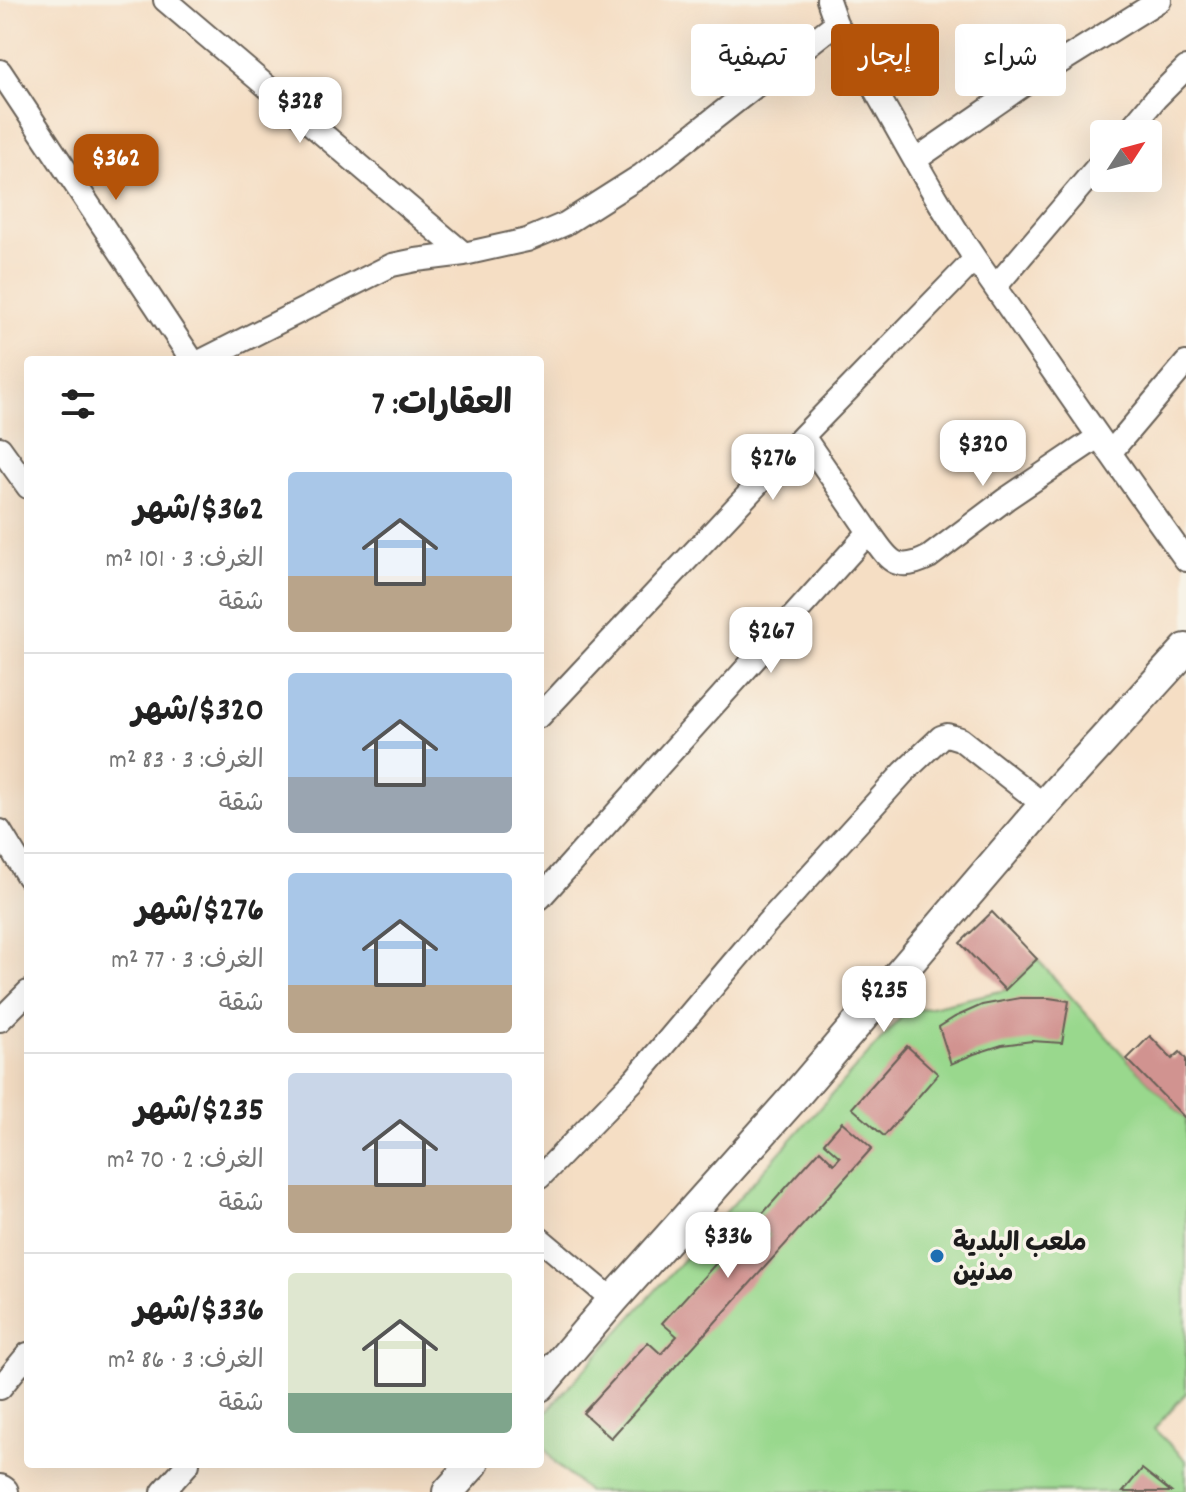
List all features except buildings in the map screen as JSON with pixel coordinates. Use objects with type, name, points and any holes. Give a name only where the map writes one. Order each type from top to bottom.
[{"type":"street","points":[[165,0],[464,254]]},
{"type":"street","points":[[828,0],[836,23],[975,259],[1186,560]]},
{"type":"street","points":[[915,160],[1022,86],[1160,0]]},
{"type":"street","points":[[211,356],[392,265],[527,240],[565,224],[642,175],[836,23]]},
{"type":"street","points":[[1138,120],[1186,68]]},
{"type":"street","points":[[0,71],[189,356]]},
{"type":"street","points":[[996,286],[1090,175]]},
{"type":"street","points":[[544,712],[803,436],[975,259]]},
{"type":"street","points":[[803,436],[893,562],[908,565],[929,557],[1006,499],[1104,445],[1186,363]]},
{"type":"street","points":[[0,448],[14,467]]},
{"type":"street","points":[[544,894],[869,532]]},
{"type":"street","points":[[544,1381],[796,1095],[1044,805],[1185,653]]},
{"type":"street","points":[[544,1173],[635,1079],[766,924],[893,784],[941,737],[953,736],[972,747],[1044,805]]},
{"type":"street","points":[[0,831],[24,870]]},
{"type":"street","points":[[0,1020],[24,996]]},
{"type":"street","points":[[544,1242],[613,1300]]},
{"type":"street","points":[[0,1388],[24,1359]]},
{"type":"street","points":[[163,1492],[184,1468]]},
{"type":"street","points":[[448,1492],[469,1468]]},
{"type":"green space","name":"ملعب البلدية مدنين","points":[[1037,959],[1186,1119],[1186,1393],[1154,1429],[1186,1460],[1186,1492],[588,1492],[555,1463],[544,1447],[544,1415],[905,1013],[1005,990]]},
{"type":"place","name":"ملعب البلدية مدنين","points":[[937,1256]]}]
